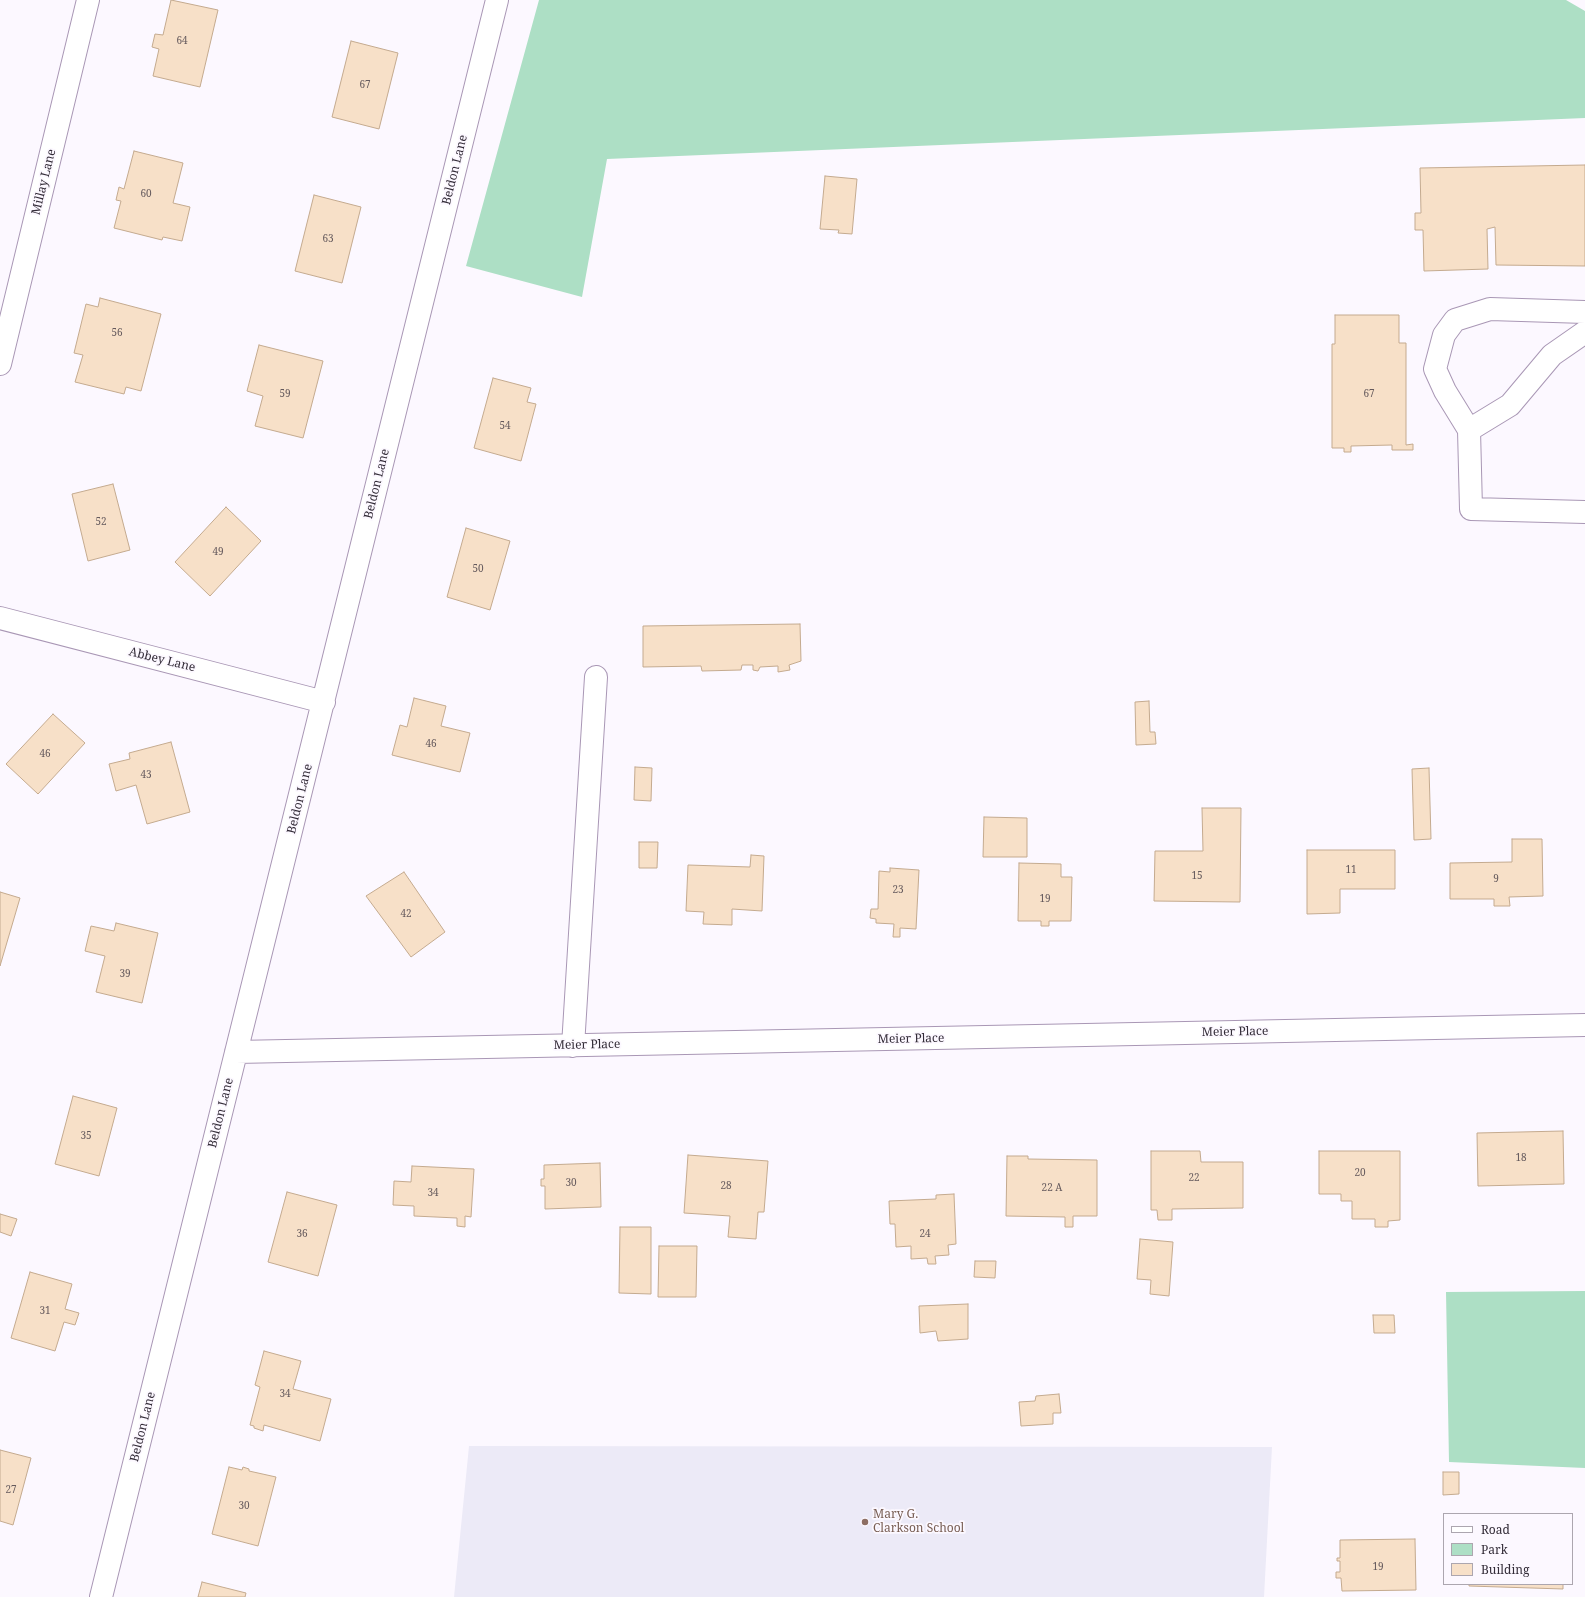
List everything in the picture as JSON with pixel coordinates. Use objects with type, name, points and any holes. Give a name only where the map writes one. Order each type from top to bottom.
[{"type":"street","name":"Millay Lane","points":[[0,364],[88,0]]},
{"type":"street","name":"Beldon Lane","points":[[101,1597],[497,0]]},
{"type":"street","points":[[1585,312],[1490,309],[1455,320],[1444,335],[1435,368],[1445,391],[1469,430],[1471,509],[1585,512]]},
{"type":"street","points":[[1469,430],[1510,406],[1552,355],[1585,332]]},
{"type":"street","name":"Abbey Lane","points":[[0,618],[324,702]]},
{"type":"street","points":[[573,1046],[596,677]]},
{"type":"street","name":"Meier Place","points":[[236,1052],[1585,1025]]},
{"type":"shaded area","name":"Mary G. Clarkson School","points":[[469,1446],[1272,1447],[1264,1597],[454,1597]]},
{"type":"green space","points":[[539,0],[1566,0],[1585,11],[1585,118],[607,159],[582,297],[466,266]]},
{"type":"green space","points":[[1585,1291],[1585,1468],[1449,1462],[1446,1292]]},
{"type":"building","points":[[171,0],[218,10],[200,87],[153,76],[159,49],[152,47],[155,34],[163,35]]},
{"type":"building","points":[[351,41],[398,53],[379,129],[332,117]]},
{"type":"building","points":[[134,151],[183,163],[173,203],[190,207],[182,241],[163,237],[162,240],[114,228],[121,201],[116,200],[119,187],[124,189]]},
{"type":"building","points":[[1585,165],[1585,266],[1496,265],[1495,227],[1487,229],[1488,269],[1424,271],[1423,230],[1415,230],[1415,213],[1421,213],[1420,168]]},
{"type":"building","points":[[825,176],[857,179],[852,234],[838,233],[839,230],[820,229]]},
{"type":"building","points":[[314,195],[361,207],[342,283],[295,271]]},
{"type":"building","points":[[100,298],[161,314],[141,391],[126,387],[124,394],[75,382],[83,355],[74,353],[86,304],[98,307]]},
{"type":"building","points":[[1335,315],[1399,315],[1399,343],[1406,343],[1406,445],[1413,444],[1413,450],[1392,450],[1392,445],[1351,446],[1351,452],[1344,452],[1344,448],[1332,448],[1332,344],[1335,344]]},
{"type":"building","points":[[259,345],[323,361],[303,438],[255,426],[263,396],[247,391]]},
{"type":"building","points":[[493,378],[531,388],[527,402],[536,404],[521,461],[474,448]]},
{"type":"building","points":[[113,484],[130,550],[88,561],[72,494]]},
{"type":"building","points":[[226,507],[261,541],[210,596],[175,562]]},
{"type":"building","points":[[466,528],[510,541],[490,610],[447,597]]},
{"type":"building","points":[[800,624],[801,661],[789,665],[790,670],[778,672],[778,666],[760,667],[758,671],[753,670],[753,665],[742,665],[741,670],[702,671],[701,666],[643,667],[643,626]]},
{"type":"building","points":[[414,698],[446,706],[441,726],[470,733],[460,772],[392,755],[400,725],[407,727]]},
{"type":"building","points":[[1149,701],[1150,732],[1155,732],[1156,744],[1136,745],[1135,702]]},
{"type":"building","points":[[53,714],[85,743],[38,794],[6,764]]},
{"type":"building","points":[[171,742],[190,812],[147,824],[136,785],[116,791],[109,764],[130,759],[129,753]]},
{"type":"building","points":[[635,767],[652,768],[651,801],[634,800]]},
{"type":"building","points":[[1429,768],[1431,839],[1414,840],[1412,769]]},
{"type":"building","points":[[1202,808],[1241,808],[1240,902],[1154,901],[1155,851],[1203,851]]},
{"type":"building","points":[[984,817],[1027,818],[1027,857],[983,857]]},
{"type":"building","points":[[1512,839],[1542,839],[1543,896],[1509,897],[1510,906],[1494,906],[1494,899],[1450,899],[1450,863],[1512,862]]},
{"type":"building","points":[[639,842],[658,842],[657,868],[639,868]]},
{"type":"building","points":[[1307,850],[1395,850],[1395,889],[1340,889],[1340,913],[1307,914]]},
{"type":"building","points":[[751,855],[764,856],[762,911],[732,909],[732,925],[703,924],[704,912],[686,911],[688,865],[750,867]]},
{"type":"building","points":[[1019,863],[1061,864],[1061,877],[1072,877],[1071,921],[1049,921],[1049,926],[1041,926],[1041,921],[1018,921]]},
{"type":"building","points":[[890,868],[919,870],[916,929],[900,928],[900,937],[893,937],[894,924],[876,923],[876,919],[870,918],[871,909],[878,909],[879,871],[890,872]]},
{"type":"building","points":[[404,872],[445,932],[411,957],[366,896]]},
{"type":"building","points":[[0,892],[20,898],[0,966]]},
{"type":"building","points":[[116,923],[158,933],[142,1003],[96,992],[105,956],[85,951],[91,926],[114,931]]},
{"type":"building","points":[[73,1096],[117,1108],[99,1176],[55,1164]]},
{"type":"building","points":[[1563,1131],[1564,1184],[1478,1186],[1477,1133]]},
{"type":"building","points":[[1151,1151],[1200,1151],[1201,1162],[1243,1162],[1243,1208],[1172,1209],[1172,1220],[1158,1220],[1157,1210],[1151,1210]]},
{"type":"building","points":[[1319,1151],[1400,1151],[1400,1220],[1388,1221],[1388,1227],[1375,1227],[1375,1219],[1352,1219],[1352,1201],[1341,1201],[1341,1194],[1319,1194]]},
{"type":"building","points":[[688,1155],[768,1161],[764,1212],[758,1212],[756,1239],[728,1237],[730,1216],[684,1213]]},
{"type":"building","points":[[1007,1156],[1028,1156],[1028,1159],[1097,1160],[1097,1216],[1073,1216],[1073,1227],[1065,1227],[1065,1217],[1006,1216]]},
{"type":"building","points":[[600,1163],[601,1207],[545,1209],[545,1186],[541,1186],[541,1179],[544,1179],[544,1165]]},
{"type":"building","points":[[412,1166],[474,1169],[471,1217],[465,1216],[465,1227],[457,1226],[457,1218],[414,1216],[414,1206],[393,1205],[394,1181],[411,1182]]},
{"type":"building","points":[[287,1192],[337,1205],[318,1276],[268,1262]]},
{"type":"building","points":[[954,1194],[956,1244],[948,1245],[949,1255],[935,1256],[936,1264],[928,1264],[927,1258],[911,1259],[911,1246],[896,1247],[895,1224],[890,1224],[889,1201],[936,1199],[936,1195]]},
{"type":"building","points":[[0,1214],[17,1219],[11,1236],[0,1232]]},
{"type":"building","points":[[620,1227],[651,1227],[651,1294],[619,1293]]},
{"type":"building","points":[[1140,1239],[1173,1242],[1169,1296],[1150,1294],[1151,1280],[1137,1279]]},
{"type":"building","points":[[659,1246],[697,1246],[696,1297],[658,1297]]},
{"type":"building","points":[[975,1261],[996,1261],[995,1278],[974,1277]]},
{"type":"building","points":[[30,1272],[72,1284],[65,1309],[79,1313],[75,1325],[64,1322],[55,1351],[11,1338]]},
{"type":"building","points":[[968,1304],[968,1339],[938,1341],[936,1331],[920,1333],[919,1306]]},
{"type":"building","points":[[1373,1315],[1394,1315],[1395,1333],[1374,1333]]},
{"type":"building","points":[[264,1351],[301,1361],[293,1389],[331,1399],[320,1441],[264,1425],[263,1431],[250,1425],[260,1387],[255,1385]]},
{"type":"building","points":[[1059,1394],[1061,1413],[1053,1413],[1053,1424],[1021,1426],[1019,1402],[1035,1401],[1036,1396]]},
{"type":"building","points":[[0,1450],[31,1458],[13,1525],[0,1521]]},
{"type":"building","points":[[229,1467],[242,1470],[243,1467],[249,1469],[249,1471],[276,1477],[258,1546],[212,1534]]},
{"type":"building","points":[[1443,1472],[1459,1472],[1459,1494],[1443,1495]]},
{"type":"building","points":[[1415,1539],[1416,1590],[1342,1591],[1341,1578],[1336,1578],[1336,1572],[1340,1572],[1340,1561],[1337,1561],[1337,1558],[1340,1558],[1340,1540]]},
{"type":"building","points":[[202,1582],[246,1593],[245,1597],[198,1597]]},
{"type":"building","points":[[1563,1585],[1563,1589],[1469,1586]]},
{"type":"place","name":"Mary G. Clarkson School","points":[[865,1522]]}]
